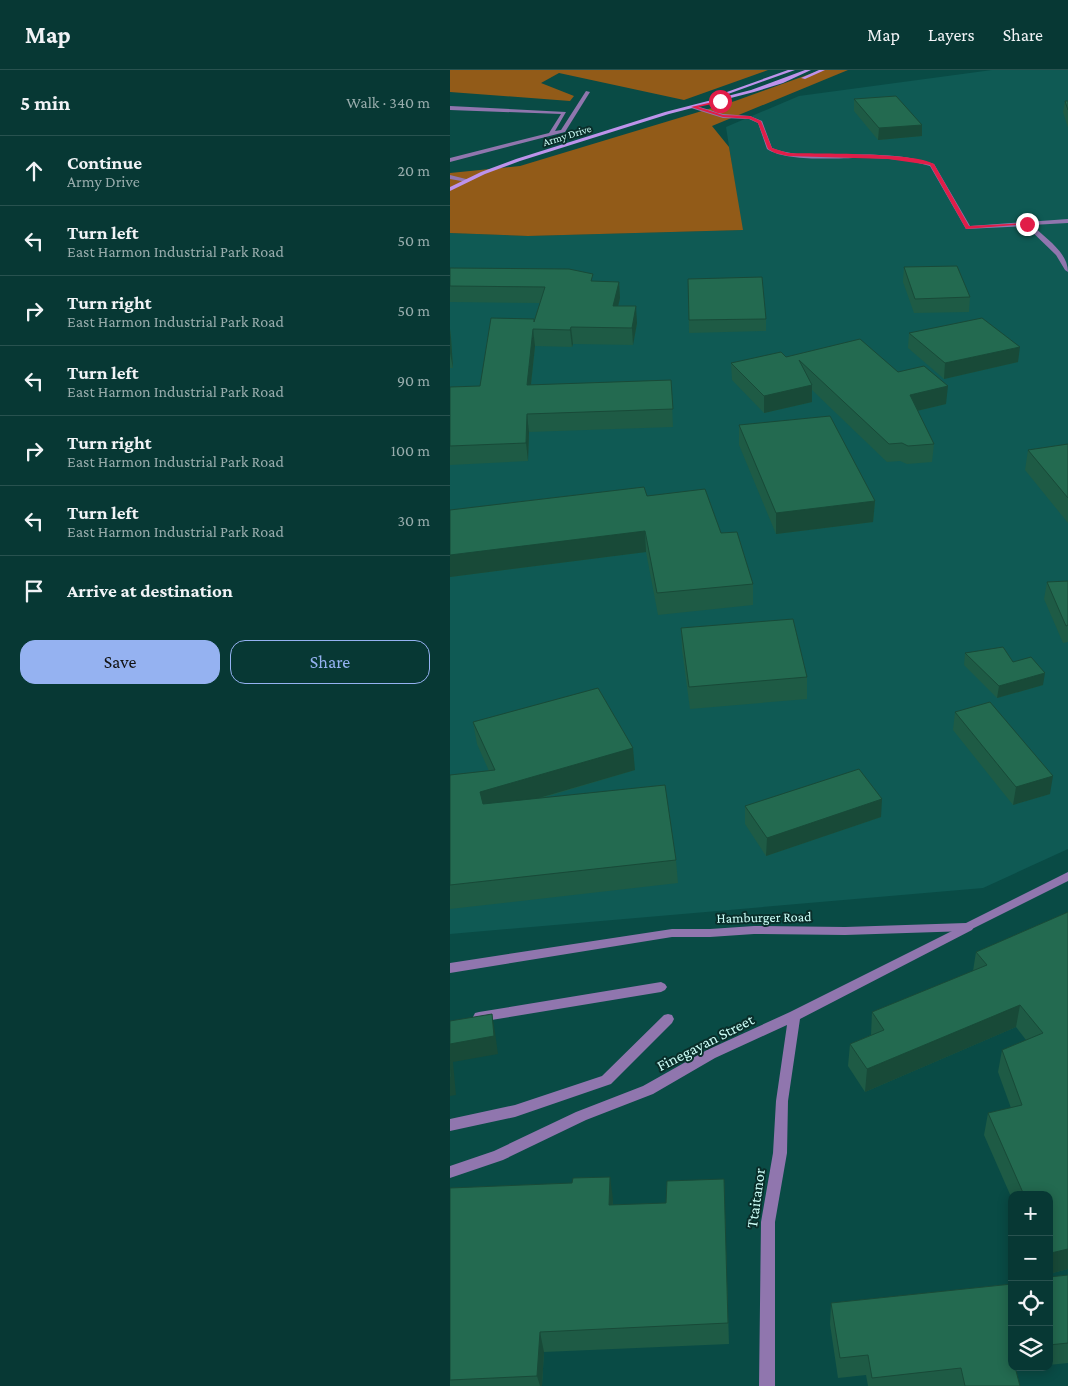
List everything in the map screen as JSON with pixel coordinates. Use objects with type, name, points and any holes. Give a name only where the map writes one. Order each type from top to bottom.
[{"type":"main road","points":[[729,92],[781,70]]},
{"type":"main road","name":"Army Drive","points":[[693,107],[729,92],[793,70]]},
{"type":"main road","name":"Army Drive","points":[[450,189],[467,180],[518,160],[693,107],[742,95],[782,82],[809,70]]},
{"type":"main road","points":[[742,95],[788,84],[823,70]]},
{"type":"street","points":[[450,160],[563,131],[588,92]]},
{"type":"street","points":[[693,107],[723,116],[750,118],[760,122],[770,149],[776,152],[888,158],[932,164],[968,228],[1068,221]]},
{"type":"street","points":[[450,108],[564,113],[551,134]]},
{"type":"street","points":[[450,177],[467,180]]},
{"type":"street","points":[[1027,224],[1059,254],[1068,270]]},
{"type":"street","name":"Hamburger Road","points":[[450,968],[672,933],[754,930],[845,931],[968,927],[1068,876]]},
{"type":"street","name":"Finegayan Street","points":[[450,1172],[498,1156],[581,1116],[648,1090],[711,1054],[794,1016],[968,927]]},
{"type":"street","points":[[469,1018],[661,987]]},
{"type":"street","name":"Ttaitanor","points":[[767,1386],[768,1222],[780,1152],[782,1101],[794,1016]]},
{"type":"street","points":[[450,1125],[515,1111],[606,1080],[668,1019]]},
{"type":"shaded area","points":[[450,70],[768,70],[684,100],[559,73],[541,83],[574,96],[570,101],[450,92]]},
{"type":"shaded area","points":[[821,70],[848,70],[712,126],[729,147],[743,230],[528,236],[450,233],[450,173],[520,166],[735,101]]},
{"type":"shaded area","points":[[992,70],[1068,70],[1068,849],[983,888],[450,934],[450,233],[528,236],[742,230],[726,127],[799,96]]},
{"type":"building","points":[[896,96],[922,125],[879,128],[854,99]]},
{"type":"building","points":[[957,266],[970,297],[915,299],[904,267]]},
{"type":"building","points":[[450,268],[569,269],[593,274],[591,281],[619,282],[613,306],[636,306],[632,328],[571,327],[570,330],[533,329],[527,385],[671,380],[673,409],[527,414],[526,443],[450,446],[450,387],[480,386],[491,318],[534,319],[534,322],[545,287],[450,286]]},
{"type":"building","points":[[762,277],[766,319],[689,320],[688,279]]},
{"type":"building","points":[[982,318],[1020,347],[945,363],[909,333]]},
{"type":"building","points":[[860,339],[898,372],[924,366],[948,386],[910,395],[934,444],[908,446],[902,443],[889,444],[799,360],[812,385],[764,396],[731,363],[781,352],[786,357]]},
{"type":"building","points":[[830,416],[875,501],[776,513],[739,425]]},
{"type":"building","points":[[1068,444],[1068,498],[1028,450]]},
{"type":"building","points":[[644,487],[647,496],[705,489],[721,533],[737,532],[753,584],[657,593],[645,531],[450,555],[450,510]]},
{"type":"building","points":[[1068,581],[1068,625],[1066,626],[1047,582]]},
{"type":"building","points":[[793,619],[807,677],[689,687],[681,628]]},
{"type":"building","points":[[1003,647],[1013,662],[1031,657],[1045,673],[999,686],[965,653]]},
{"type":"building","points":[[598,688],[633,748],[480,792],[483,804],[665,785],[676,860],[450,885],[450,775],[495,770],[473,722]]},
{"type":"building","points":[[990,702],[1053,776],[1016,787],[955,712]]},
{"type":"building","points":[[859,769],[882,799],[767,838],[745,806]]},
{"type":"building","points":[[1068,912],[1068,1249],[1053,1253],[1053,1191],[1022,1191],[988,1113],[1022,1105],[1002,1050],[1043,1033],[1020,1005],[867,1069],[850,1044],[884,1030],[872,1012],[987,965],[976,952]]},
{"type":"building","points":[[492,1014],[494,1036],[450,1044],[450,1021]]},
{"type":"building","points":[[610,1177],[609,1205],[666,1203],[667,1181],[724,1179],[728,1323],[540,1332],[537,1376],[450,1380],[450,1188],[572,1183],[573,1178]]},
{"type":"building","points":[[1068,1275],[1068,1343],[1053,1345],[1053,1277]]},
{"type":"building","points":[[1008,1284],[1008,1371],[1016,1371],[1020,1386],[965,1386],[961,1368],[872,1378],[868,1355],[840,1358],[831,1303]]},
{"type":"route","points":[[720,101],[693,107],[714,114],[750,118],[760,122],[770,149],[776,152],[801,155],[888,158],[914,160],[932,164],[968,228],[1027,224]]}]
